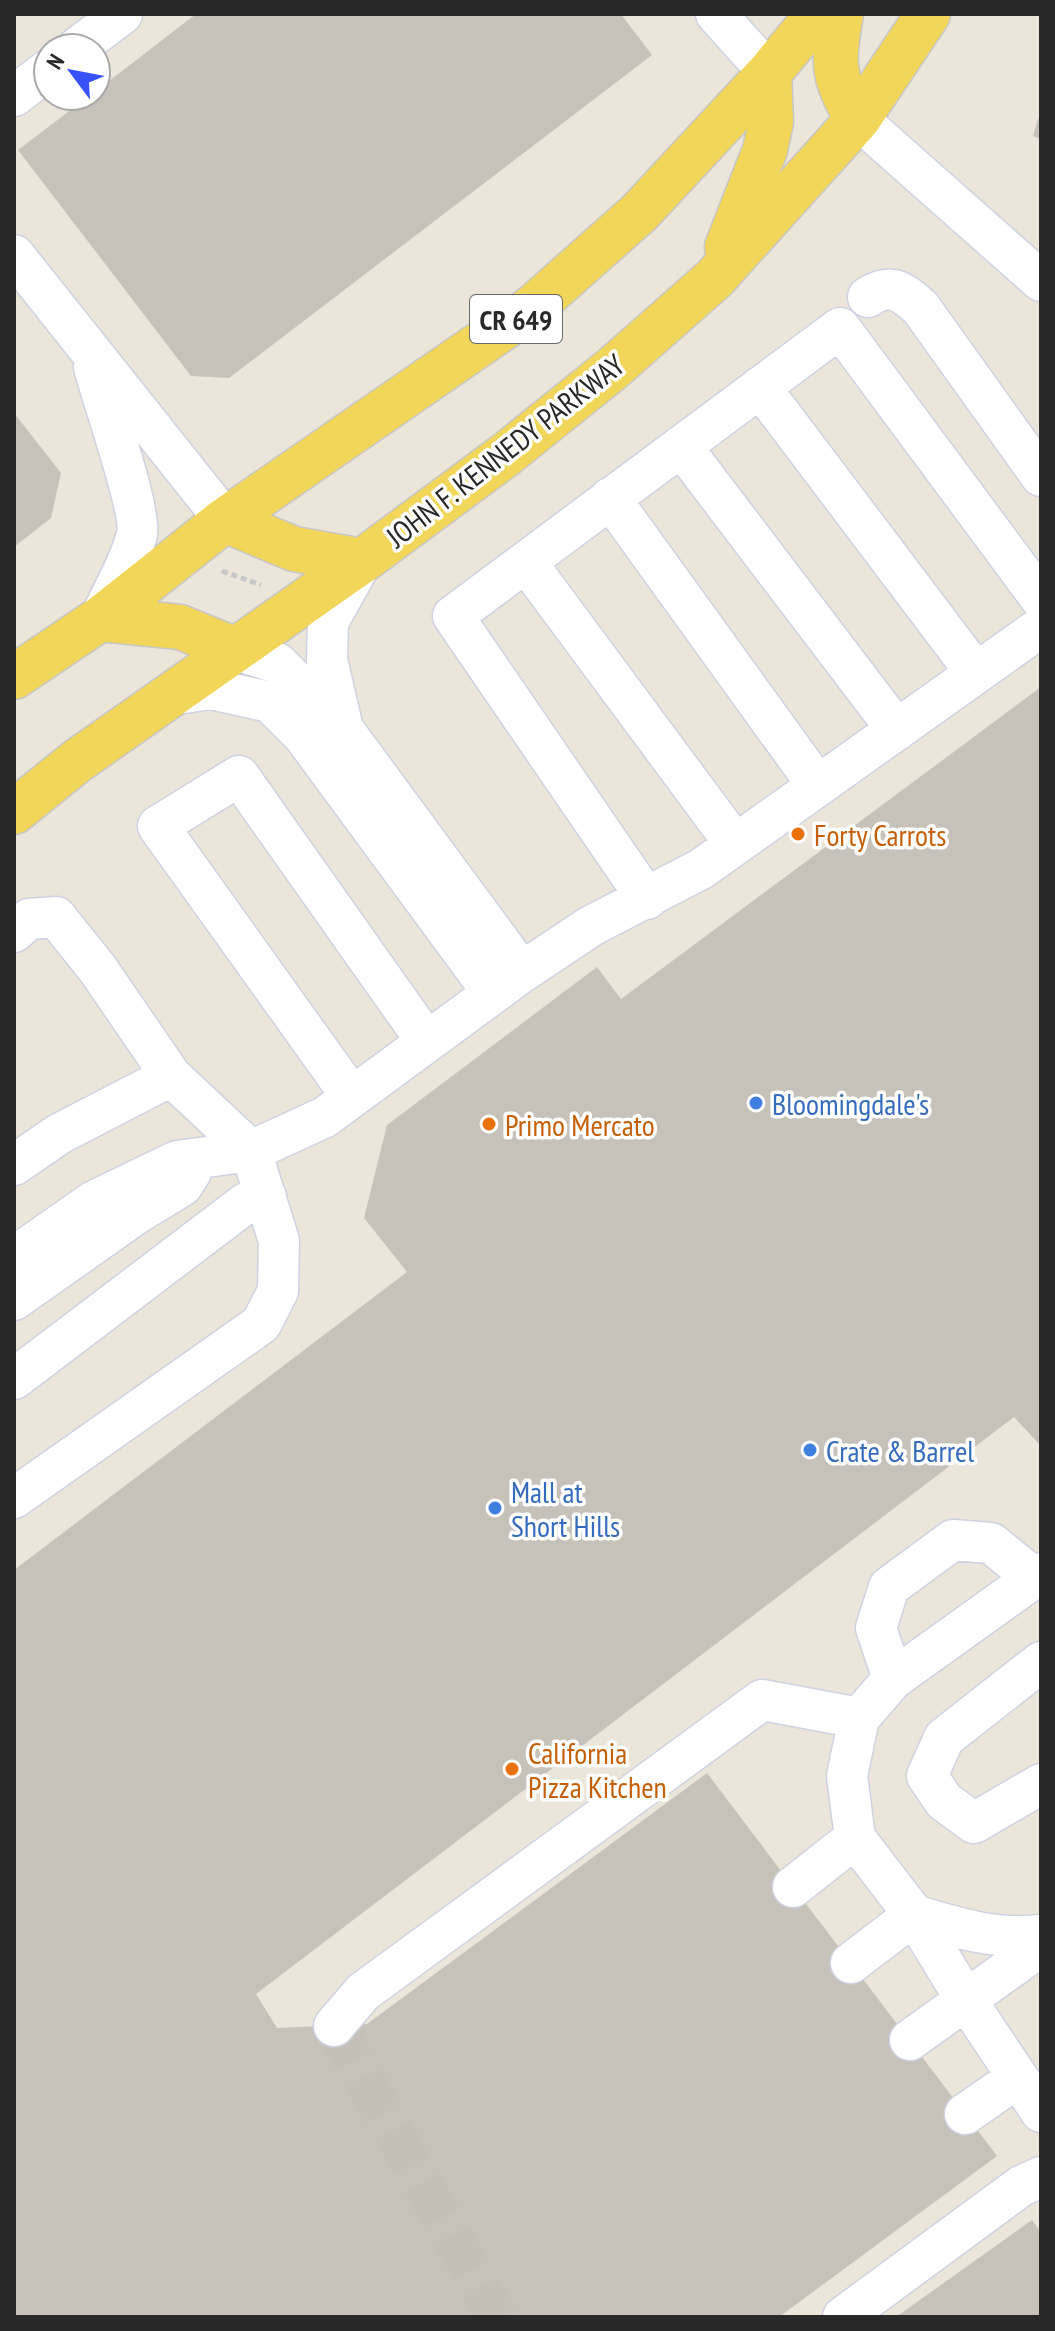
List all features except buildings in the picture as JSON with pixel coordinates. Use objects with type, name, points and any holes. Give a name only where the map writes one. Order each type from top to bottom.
[{"type":"main road","name":"CR 649","points":[[14,677],[100,619],[225,520],[532,308],[640,212],[769,73],[818,14]]},
{"type":"main road","points":[[841,14],[833,57],[835,77],[858,119]]},
{"type":"main road","name":"JOHN F. KENNEDY PARKWAY","points":[[14,812],[170,695],[362,561],[516,446],[714,279],[858,119],[928,14]]},
{"type":"main road","points":[[714,279],[765,150],[771,122],[769,73]]},
{"type":"main road","points":[[225,520],[294,549],[362,561]]},
{"type":"main road","points":[[100,619],[180,627],[234,649]]},
{"type":"street","points":[[98,32],[122,14]]},
{"type":"street","points":[[716,14],[769,73]]},
{"type":"street","points":[[14,96],[32,82]]},
{"type":"street","points":[[858,119],[1041,281]]},
{"type":"street","points":[[14,255],[225,520]]},
{"type":"street","points":[[868,297],[881,288],[897,288],[920,307],[1041,476]]},
{"type":"street","points":[[647,899],[453,616],[840,328],[1041,599]]},
{"type":"street","points":[[89,348],[123,472],[137,506],[137,532],[100,619]]},
{"type":"street","points":[[760,387],[976,673]]},
{"type":"street","points":[[681,446],[897,730]]},
{"type":"street","points":[[610,498],[818,786]]},
{"type":"street","points":[[343,729],[327,660],[328,622],[362,561]]},
{"type":"street","points":[[526,562],[735,844]]},
{"type":"street","points":[[14,1257],[94,1201],[177,1161],[251,1151],[325,1117],[507,982],[591,926],[701,869],[1041,627]]},
{"type":"street","points":[[234,649],[277,663],[343,729],[507,982]]},
{"type":"street","points":[[170,695],[211,689],[270,702],[303,735],[507,982]]},
{"type":"street","points":[[352,1097],[158,826],[239,776],[427,1042]]},
{"type":"street","points":[[14,932],[29,919],[56,917],[97,968],[171,1076],[251,1151],[279,1241],[278,1291],[261,1324],[14,1498]]},
{"type":"street","points":[[14,1165],[59,1134],[171,1076]]},
{"type":"street","points":[[14,1300],[136,1214],[182,1186],[199,1158]]},
{"type":"street","points":[[14,1379],[246,1203],[266,1197]]},
{"type":"street","points":[[893,1679],[876,1628],[889,1587],[953,1540],[991,1543],[1037,1576],[893,1679],[859,1718],[847,1776],[855,1838],[914,1915],[1041,2112]]},
{"type":"street","points":[[1041,1662],[944,1738],[927,1776],[944,1801],[974,1823],[1041,1784]]},
{"type":"street","points":[[334,2026],[363,1992],[762,1700],[859,1718]]},
{"type":"street","points":[[793,1887],[855,1838]]},
{"type":"street","points":[[914,1915],[969,1932],[1013,1938],[1041,1935]]},
{"type":"street","points":[[851,1963],[914,1915]]},
{"type":"street","points":[[910,2040],[1041,1946]]},
{"type":"street","points":[[965,2114],[1017,2078]]},
{"type":"street","points":[[843,2317],[1021,2186],[1041,2177]]},
{"type":"path","points":[[212,569],[257,582],[264,589]]},
{"type":"tunnel","points":[[334,2026],[497,2317]]},
{"type":"place","name":"Forty Carrots","points":[[798,834]]},
{"type":"place","name":"Bloomingdale's","points":[[756,1103]]},
{"type":"place","name":"Primo Mercato","points":[[489,1124]]},
{"type":"place","name":"Crate & Barrel","points":[[810,1450]]},
{"type":"place","name":"Mall at Short Hills","points":[[495,1508]]},
{"type":"place","name":"California Pizza Kitchen","points":[[512,1769]]}]
